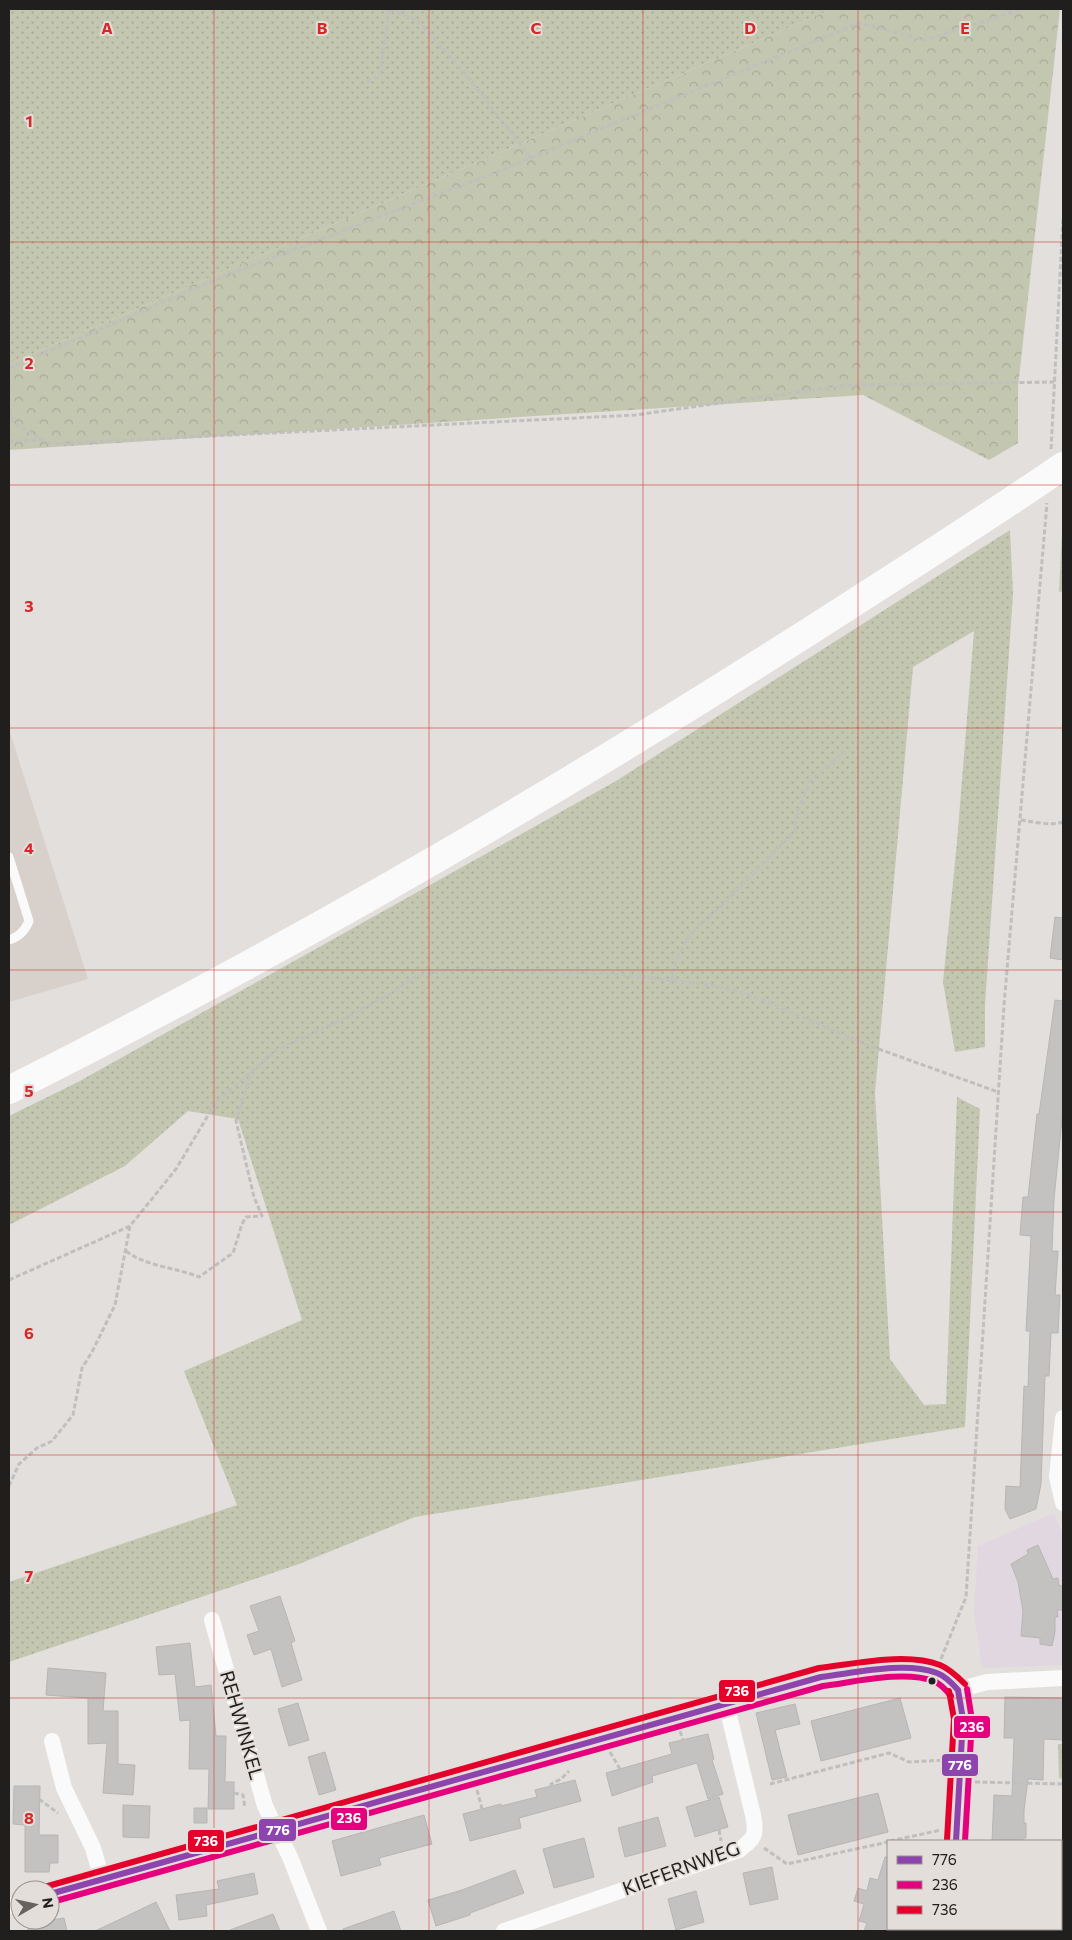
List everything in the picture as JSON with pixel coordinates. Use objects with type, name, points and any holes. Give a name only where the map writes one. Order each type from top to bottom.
[{"type":"highway","points":[[9,1090],[177,1003],[345,912],[597,764],[779,651],[1063,466]]},
{"type":"highway","points":[[9,1075],[52,1068]]},
{"type":"street","points":[[1063,1418],[1057,1477],[1063,1503]]},
{"type":"street","name":"REHWINKEL","points":[[212,1620],[266,1806],[290,1857],[319,1931]]},
{"type":"street","points":[[60,1891],[726,1703],[821,1678],[913,1669],[936,1673],[948,1679],[958,1690],[963,1719],[956,1840]]},
{"type":"street","points":[[958,1690],[987,1682],[1063,1678]]},
{"type":"street","name":"KIEFERNWEG","points":[[504,1931],[739,1850],[752,1840],[755,1832],[753,1814],[726,1703]]},
{"type":"street","points":[[52,1741],[64,1788],[93,1848],[102,1879]]},
{"type":"lane","points":[[9,857],[29,922],[25,930],[9,940]]},
{"type":"path","points":[[367,82],[380,75],[389,9],[418,21],[463,71],[531,158]]},
{"type":"path","points":[[9,368],[230,274],[531,158],[859,23],[925,40],[1022,9]]},
{"type":"path","points":[[1053,411],[1063,218]]},
{"type":"path","points":[[9,410],[13,423],[50,444],[635,415],[848,385],[1054,382]]},
{"type":"path","points":[[9,441],[43,440]]},
{"type":"path","points":[[936,1673],[966,1597],[998,1092],[1043,572]]},
{"type":"path","points":[[670,980],[678,956],[690,934],[724,903],[795,831],[796,816],[810,781],[845,751]]},
{"type":"path","points":[[1021,820],[1039,823],[1063,822]]},
{"type":"path","points":[[9,1280],[130,1226],[176,1169],[216,1102],[278,1049],[339,1021],[390,994],[416,976],[476,969],[612,974],[706,984],[736,990],[862,1042],[998,1092]]},
{"type":"path","points":[[126,1251],[137,1260],[183,1270],[199,1277],[233,1253],[246,1216],[262,1216],[254,1197],[236,1121],[251,1072]]},
{"type":"path","points":[[9,1486],[19,1464],[37,1448],[52,1441],[73,1415],[82,1368],[115,1305],[130,1226]]},
{"type":"path","points":[[609,1745],[611,1754],[620,1769]]},
{"type":"path","points":[[770,1784],[888,1753],[909,1762],[945,1760]]},
{"type":"path","points":[[552,1786],[551,1784],[561,1779],[569,1771]]},
{"type":"path","points":[[969,1782],[1063,1784]]},
{"type":"path","points":[[475,1783],[482,1809]]},
{"type":"path","points":[[234,1793],[243,1795],[245,1808]]},
{"type":"path","points":[[39,1799],[59,1814]]},
{"type":"path","points":[[898,1840],[941,1830]]},
{"type":"path","points":[[761,1845],[787,1864],[887,1842]]},
{"type":"shaded area","points":[[9,729],[88,979],[9,1002]]},
{"type":"shaded area","points":[[1054,1513],[1063,1535],[1063,1665],[982,1668],[974,1613],[978,1546]]},
{"type":"green space","points":[[9,9],[832,9],[9,364]]},
{"type":"green space","points":[[832,9],[1060,9],[1018,387],[1018,443],[989,460],[863,395],[9,450],[9,364]]},
{"type":"green space","points":[[1063,513],[1063,591],[1059,592]]},
{"type":"green space","points":[[1010,530],[1013,594],[985,1005],[985,1047],[955,1052],[943,982],[957,842],[974,631],[913,667],[875,1093],[890,1359],[924,1405],[946,1404],[957,1097],[980,1109],[965,1427],[415,1517],[299,1564],[9,1662],[9,1582],[237,1505],[184,1371],[302,1320],[238,1119],[188,1111],[125,1166],[9,1225],[9,1116],[78,1082],[616,781]]},
{"type":"green space","points":[[1058,1744],[1063,1744],[1063,1779],[1059,1778]]},
{"type":"building","points":[[1055,917],[1063,918],[1063,960],[1050,958]]},
{"type":"building","points":[[1055,1000],[1063,1001],[1063,1109],[1054,1199],[1052,1251],[1058,1251],[1055,1295],[1060,1295],[1058,1333],[1051,1333],[1049,1376],[1045,1376],[1041,1484],[1036,1509],[1010,1519],[1005,1509],[1006,1486],[1020,1487],[1024,1386],[1028,1387],[1030,1331],[1026,1331],[1031,1236],[1020,1235],[1023,1197],[1028,1197],[1037,1114],[1039,1114]]},
{"type":"building","points":[[1038,1545],[1053,1579],[1058,1578],[1059,1586],[1063,1585],[1062,1610],[1057,1610],[1058,1617],[1055,1617],[1055,1632],[1052,1646],[1040,1644],[1040,1638],[1021,1636],[1023,1611],[1018,1582],[1011,1564],[1028,1554],[1027,1550]]},
{"type":"building","points":[[280,1596],[295,1641],[291,1643],[302,1680],[282,1687],[271,1649],[254,1655],[247,1635],[259,1631],[250,1606]]},
{"type":"building","points":[[190,1643],[195,1687],[211,1685],[216,1736],[226,1736],[225,1782],[234,1782],[234,1809],[208,1809],[209,1769],[189,1769],[190,1720],[180,1721],[175,1674],[159,1675],[156,1647]]},
{"type":"building","points":[[48,1668],[106,1673],[103,1711],[118,1711],[118,1764],[135,1765],[133,1795],[103,1793],[107,1743],[88,1744],[88,1698],[46,1695]]},
{"type":"building","points":[[1005,1697],[1063,1698],[1063,1740],[1044,1739],[1043,1780],[1028,1779],[1024,1810],[1026,1838],[1023,1838],[1023,1840],[992,1840],[994,1795],[1012,1796],[1014,1738],[1004,1738]]},
{"type":"building","points":[[900,1698],[911,1738],[821,1761],[811,1721]]},
{"type":"building","points":[[298,1703],[309,1740],[289,1746],[278,1709]]},
{"type":"building","points":[[795,1704],[800,1724],[775,1730],[787,1777],[772,1780],[756,1713]]},
{"type":"building","points":[[708,1734],[714,1759],[712,1760],[723,1794],[708,1799],[697,1763],[652,1776],[653,1782],[612,1796],[606,1773],[672,1754],[669,1743]]},
{"type":"building","points":[[325,1752],[336,1790],[319,1795],[308,1757]]},
{"type":"building","points":[[575,1780],[581,1801],[519,1818],[521,1828],[470,1841],[463,1814],[537,1797],[535,1790]]},
{"type":"building","points":[[14,1786],[40,1786],[39,1835],[58,1835],[58,1863],[50,1863],[49,1872],[25,1872],[25,1825],[13,1824]]},
{"type":"building","points":[[878,1793],[888,1832],[798,1855],[788,1815]]},
{"type":"building","points":[[719,1797],[728,1827],[695,1837],[686,1807]]},
{"type":"building","points":[[123,1805],[150,1806],[149,1838],[123,1837]]},
{"type":"building","points":[[194,1808],[207,1808],[207,1823],[194,1823]]},
{"type":"building","points":[[424,1815],[432,1844],[379,1858],[381,1865],[341,1876],[332,1841]]},
{"type":"building","points":[[658,1817],[666,1846],[625,1857],[618,1828]]},
{"type":"building","points":[[584,1838],[594,1877],[554,1888],[543,1849]]},
{"type":"building","points":[[885,1857],[887,1857],[888,1931],[864,1931],[867,1923],[859,1921],[864,1904],[854,1901],[858,1888],[867,1891],[870,1878],[878,1880]]},
{"type":"building","points":[[772,1867],[778,1899],[750,1905],[743,1873]]},
{"type":"building","points":[[515,1870],[524,1893],[470,1913],[470,1915],[436,1926],[428,1900],[462,1890]]},
{"type":"building","points":[[254,1873],[258,1894],[206,1905],[207,1916],[179,1920],[176,1895],[219,1889],[217,1881]]},
{"type":"building","points":[[696,1891],[704,1922],[676,1930],[668,1899]]},
{"type":"building","points":[[156,1902],[170,1931],[95,1931],[127,1916]]},
{"type":"building","points":[[394,1911],[401,1931],[343,1931],[343,1929]]},
{"type":"building","points":[[273,1914],[280,1931],[230,1931],[230,1930]]},
{"type":"building","points":[[64,1918],[67,1931],[28,1931],[60,1930],[60,1919]]},
{"type":"transit line","name":"736","points":[[60,1883],[819,1668],[880,1660],[912,1659],[940,1665],[954,1673],[965,1684]]},
{"type":"transit line","name":"776","points":[[60,1891],[821,1677],[879,1669],[910,1668],[940,1674],[958,1690]]},
{"type":"transit line","name":"236","points":[[60,1900],[823,1686],[879,1678],[922,1678],[941,1685],[951,1696]]},
{"type":"transit line","name":"236","points":[[965,1840],[972,1720],[967,1689]]},
{"type":"transit line","name":"776","points":[[956,1840],[963,1719],[958,1690]]},
{"type":"transit line","name":"736","points":[[947,1840],[954,1719],[949,1691]]}]
